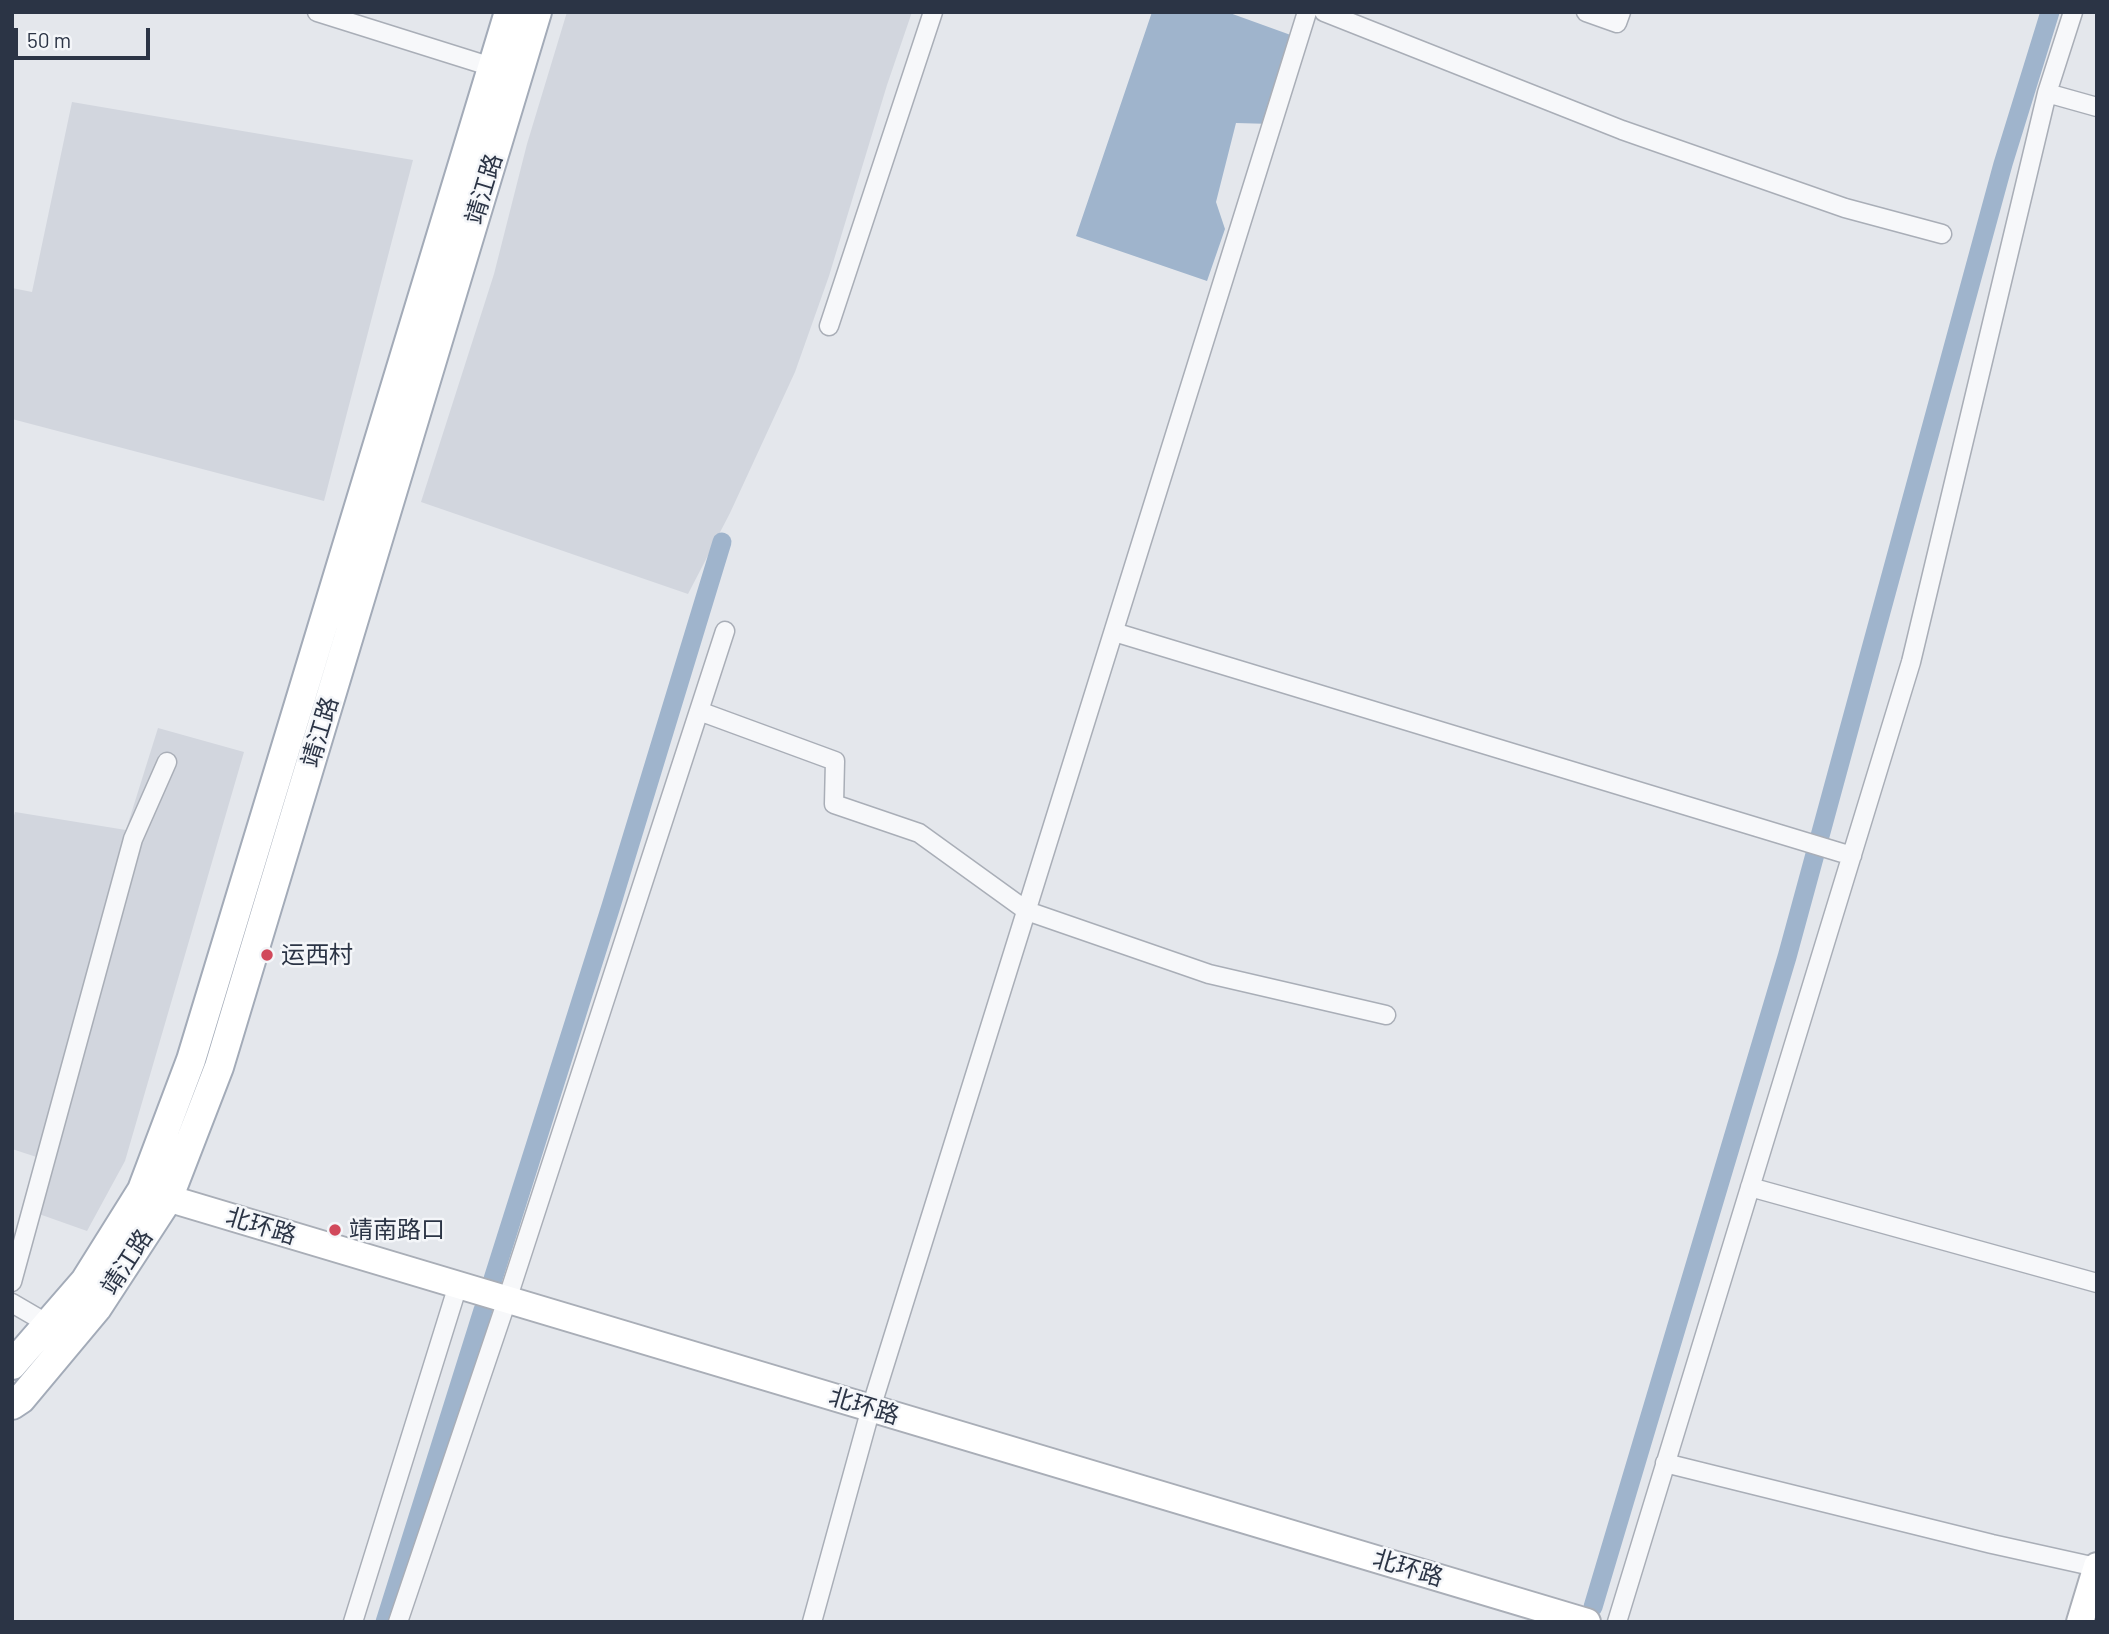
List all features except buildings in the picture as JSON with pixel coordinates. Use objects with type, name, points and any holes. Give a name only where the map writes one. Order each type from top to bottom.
[{"type":"main road","name":"靖江路","points":[[12,1365],[155,1195],[191,1060],[509,12]]},
{"type":"main road","name":"靖江路","points":[[12,1405],[21,1399],[97,1308],[219,1067],[537,12]]},
{"type":"main road","name":"北环路","points":[[155,1195],[1587,1622]]},
{"type":"main road","points":[[2080,1622],[2097,1566]]},
{"type":"street","points":[[317,12],[492,66]]},
{"type":"street","points":[[829,326],[933,12]]},
{"type":"street","points":[[812,1622],[871,1408],[1307,12]]},
{"type":"street","points":[[1324,12],[1635,135],[1845,208],[1942,234]]},
{"type":"street","points":[[1586,12],[1617,23],[1621,12]]},
{"type":"street","points":[[1617,1622],[1911,662],[2047,93],[2073,12]]},
{"type":"street","points":[[2047,93],[2097,107]]},
{"type":"street","points":[[398,1622],[507,1300],[724,631]]},
{"type":"street","points":[[1114,632],[1851,856]]},
{"type":"street","points":[[699,711],[835,761],[834,804],[919,833],[1027,911],[1209,974],[1386,1015]]},
{"type":"street","points":[[12,1282],[133,839],[167,762]]},
{"type":"street","points":[[1750,1187],[2097,1283]]},
{"type":"street","points":[[353,1622],[458,1285]]},
{"type":"street","points":[[12,1303],[48,1324]]},
{"type":"street","points":[[1665,1463],[1992,1544],[2097,1566]]},
{"type":"shaded area","points":[[567,12],[912,12],[829,276],[795,372],[730,513],[688,594],[421,502],[494,274],[527,144]]},
{"type":"shaded area","points":[[72,102],[413,160],[324,501],[12,419],[12,288],[32,292]]},
{"type":"shaded area","points":[[158,728],[244,752],[125,1161],[87,1231],[39,1214],[55,1163],[12,1149],[12,823],[15,812],[126,830]]},
{"type":"water","points":[[1152,12],[1227,12],[1299,38],[1272,124],[1236,123],[1216,202],[1225,229],[1207,281],[1076,236]]},
{"type":"waterway","points":[[1593,1607],[1787,957],[2003,164],[2050,12]]},
{"type":"waterway","points":[[493,1279],[722,542]]},
{"type":"waterway","points":[[385,1622],[483,1310]]},
{"type":"place","name":"运西村","points":[[267,955]]},
{"type":"place","name":"靖南路口","points":[[335,1230]]}]
